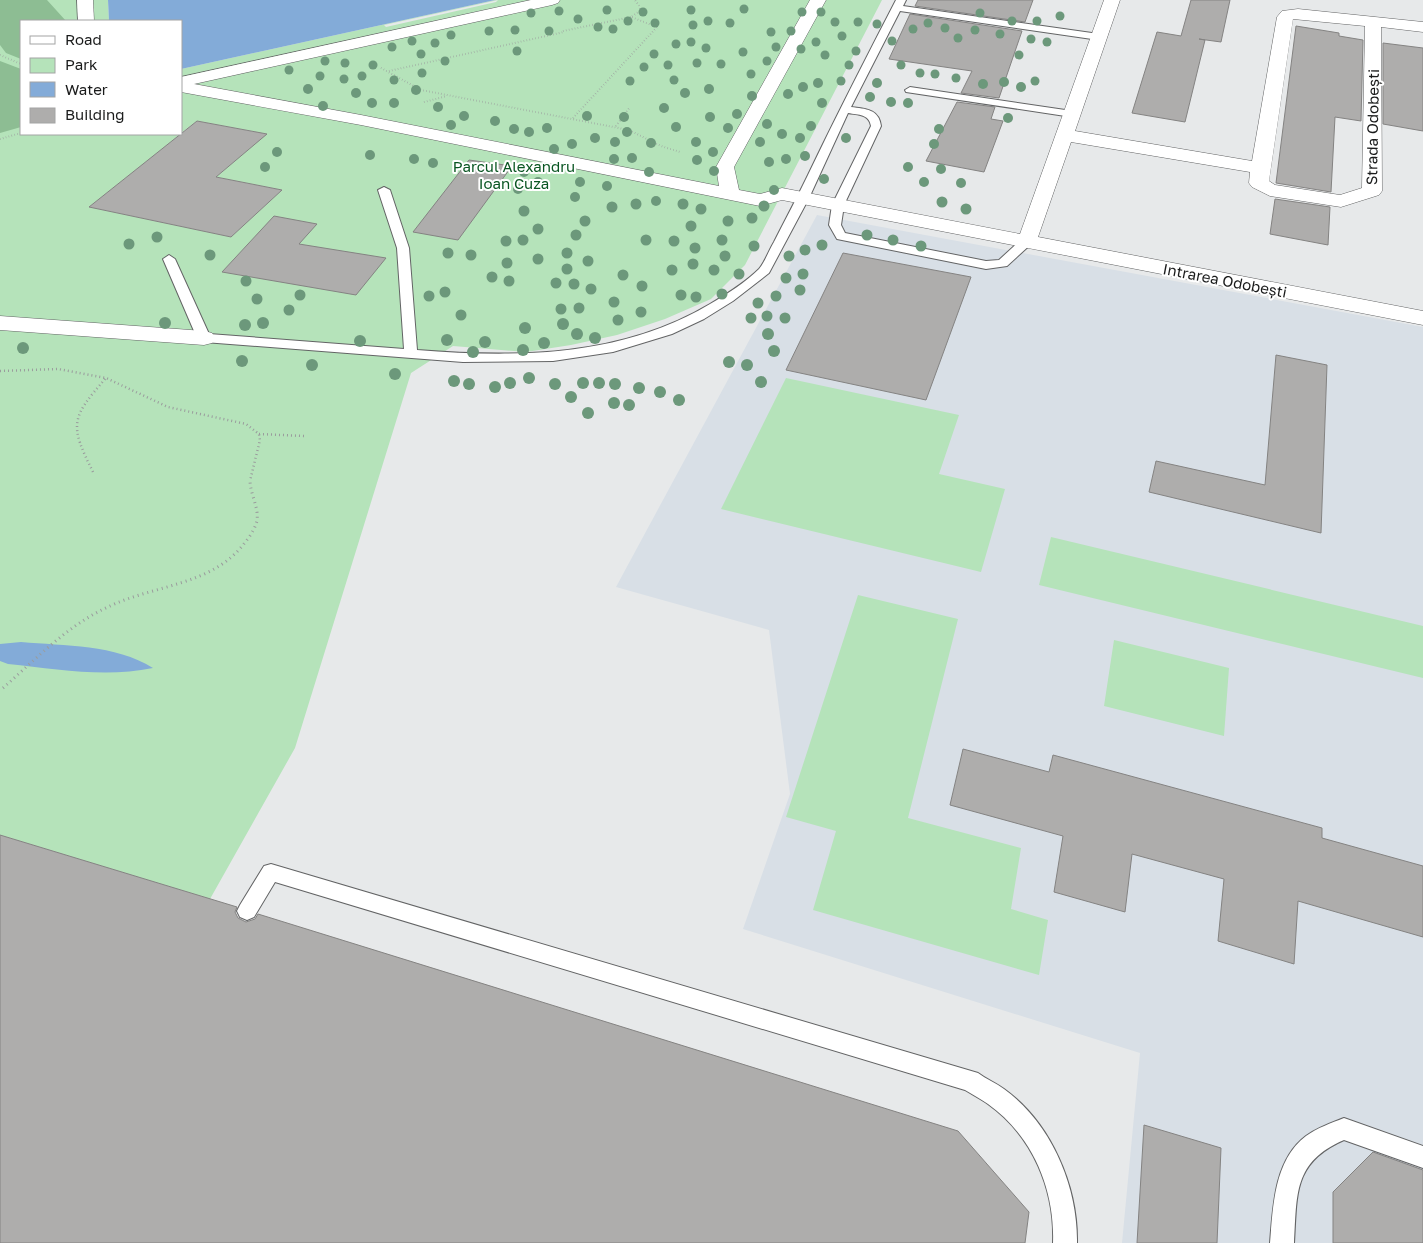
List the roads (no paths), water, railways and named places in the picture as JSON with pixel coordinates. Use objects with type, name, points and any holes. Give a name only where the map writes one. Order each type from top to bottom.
[{"type":"street","points":[[85,0],[86,20]]},
{"type":"street","points":[[182,87],[371,122],[730,193],[725,166],[818,0]]},
{"type":"street","points":[[1026,241],[1112,0]]},
{"type":"street","points":[[182,82],[544,2]]},
{"type":"street","name":"Strada Odobești","points":[[1373,21],[1372,191],[1341,202],[1270,190],[1259,183],[1284,17],[1288,14],[1298,14],[1373,21],[1423,27]]},
{"type":"street","points":[[1064,134],[1260,168]]},
{"type":"street","name":"Intrarea Odobești","points":[[730,193],[760,200],[782,194],[1423,318]]},
{"type":"street","points":[[0,323],[204,338]]},
{"type":"lane","points":[[169,260],[204,338],[463,358],[553,357],[613,348],[667,331],[700,316],[729,298],[765,270],[803,198],[845,109],[899,4],[1099,37]]},
{"type":"lane","points":[[910,90],[1072,114]]},
{"type":"lane","points":[[845,109],[868,113],[875,119],[876,126],[838,205],[835,225],[841,236],[986,265],[1003,263],[1026,241]]},
{"type":"lane","points":[[384,190],[403,248],[411,354]]},
{"type":"lane","points":[[247,911],[271,872],[970,1081],[998,1098],[1023,1122],[1046,1158],[1062,1194],[1066,1229],[1064,1243]]},
{"type":"lane","points":[[1282,1243],[1285,1202],[1294,1166],[1312,1145],[1344,1129],[1423,1157]]},
{"type":"water","points":[[108,0],[495,0],[182,69],[182,20],[109,20]]},
{"type":"water","points":[[21,642],[106,650],[123,654],[153,668],[117,672],[81,672],[8,664],[0,661],[0,644]]},
{"type":"park label","name":"Parcul Alexandru Ioan Cuza","points":[[514,174]]}]
